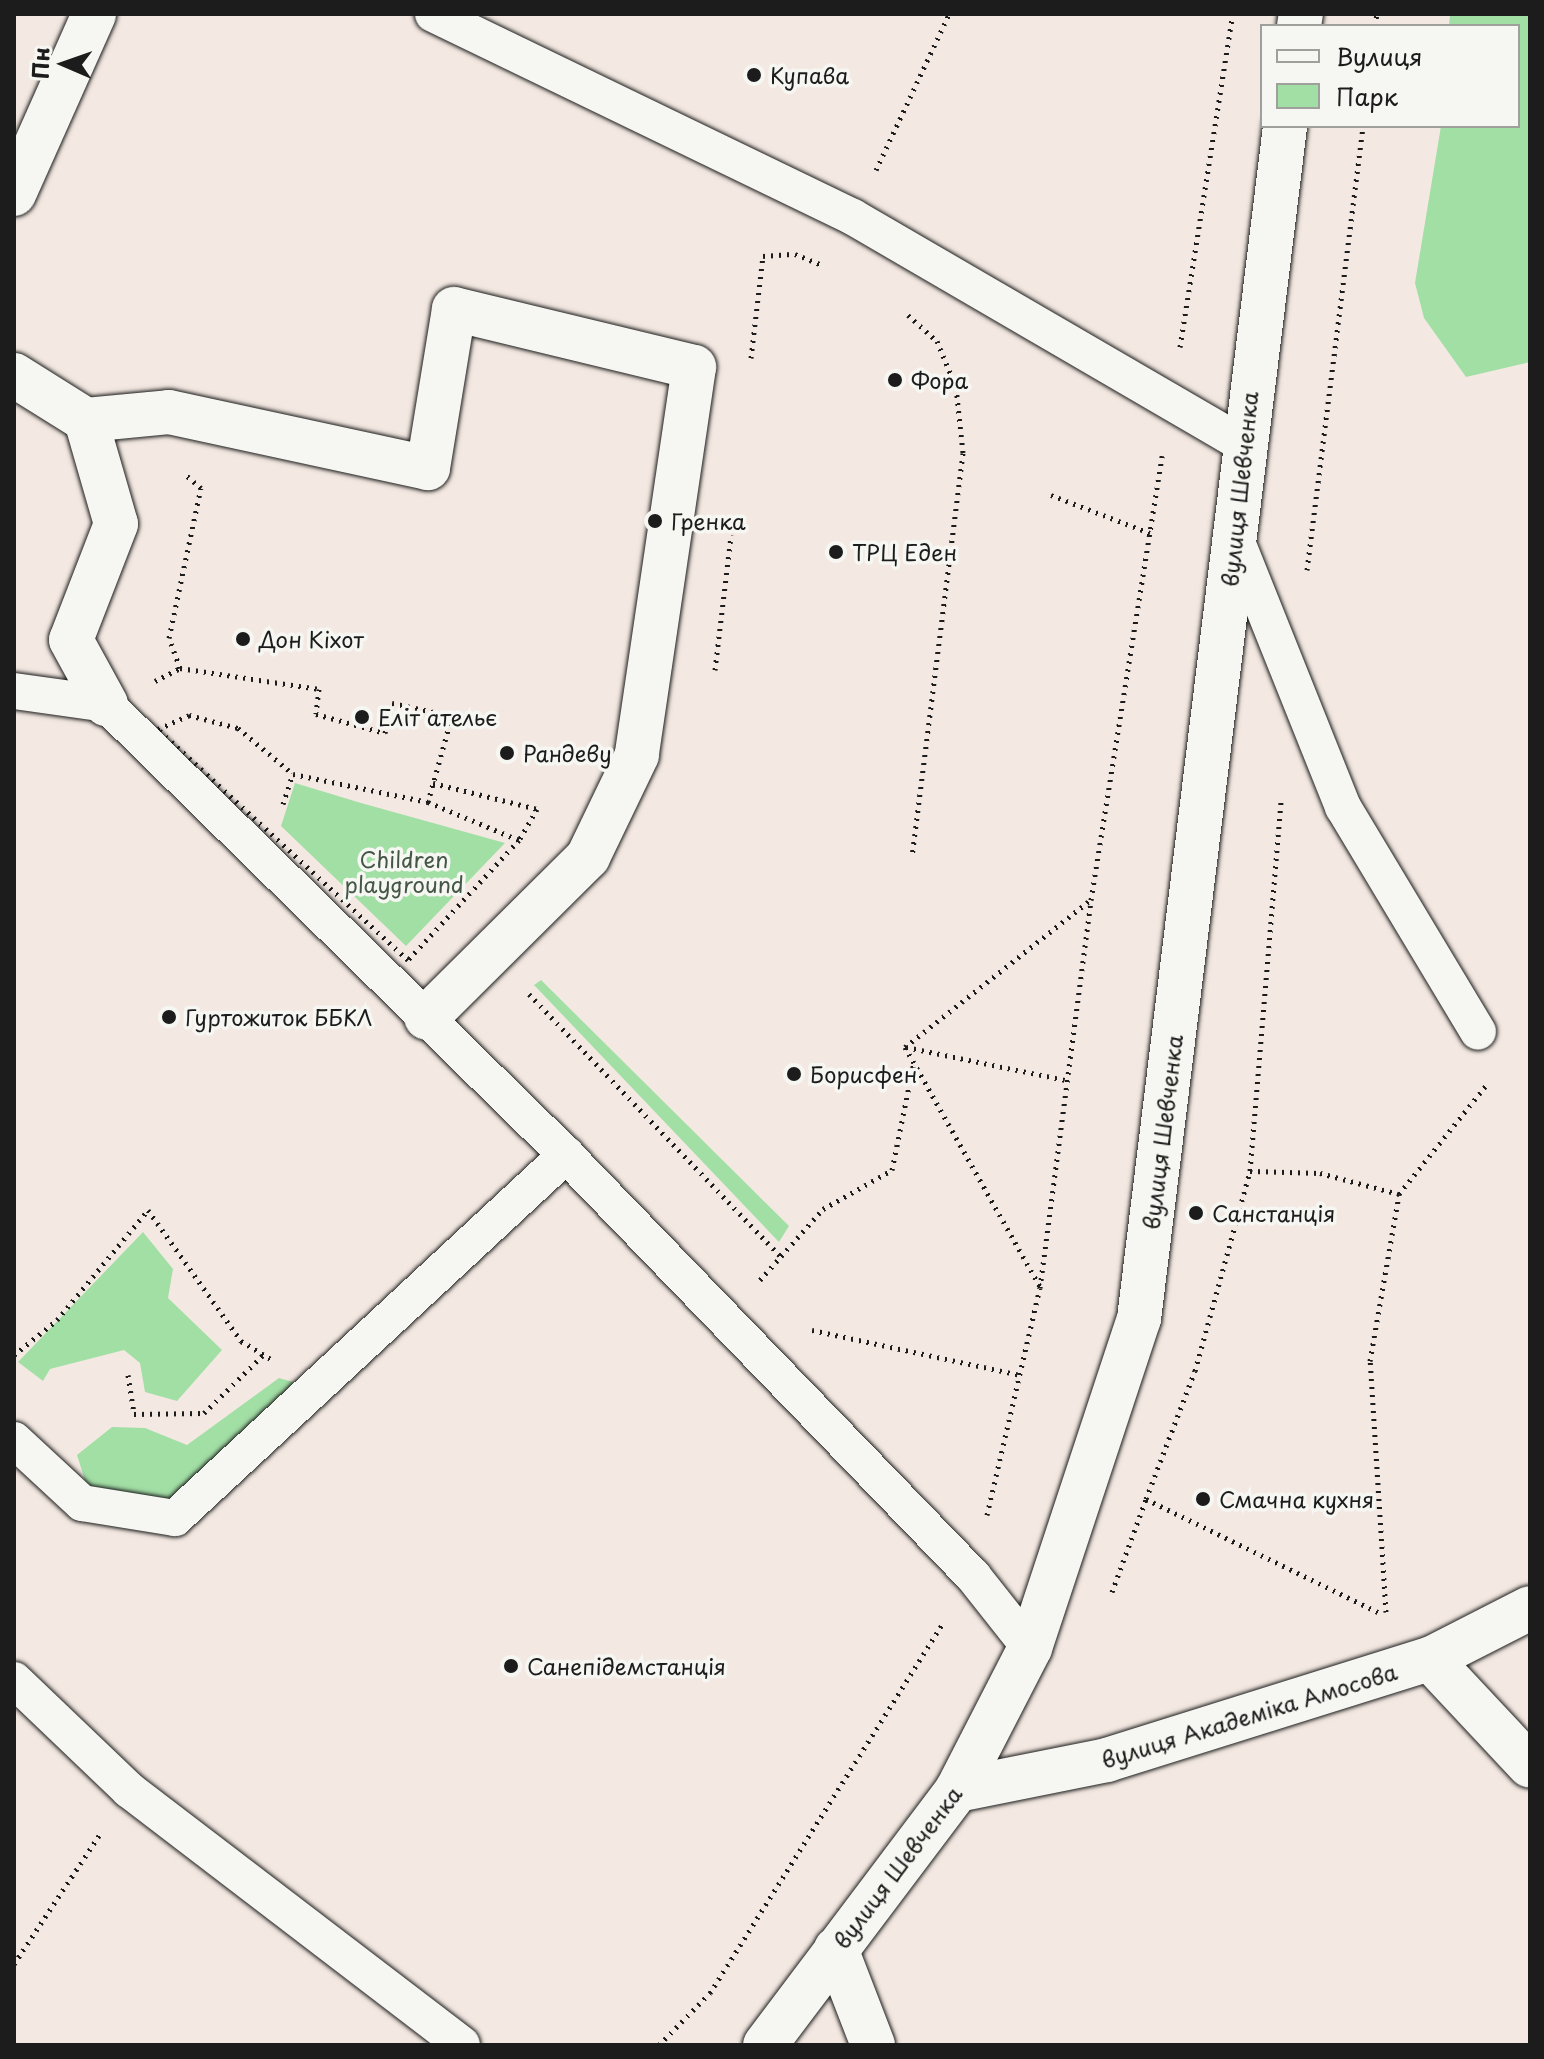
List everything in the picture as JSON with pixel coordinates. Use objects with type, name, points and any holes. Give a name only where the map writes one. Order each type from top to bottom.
[{"type":"street","points":[[14,194],[94,14]]},
{"type":"street","name":"вулиця Шевченка","points":[[765,2045],[957,1790],[1030,1648],[1139,1319],[1235,537],[1241,443],[1285,128]]},
{"type":"street","points":[[14,375],[86,420],[169,412],[428,468],[454,309],[694,367],[637,755],[588,857],[426,1018]]},
{"type":"street","points":[[86,420],[116,524],[71,640],[106,704]]},
{"type":"street","name":"вулиця Академіка Амосова","points":[[957,1790],[1107,1760],[1430,1659],[1530,1608]]},
{"type":"street","points":[[1430,1659],[1530,1766]]},
{"type":"street","points":[[836,1949],[873,2045]]},
{"type":"lane","points":[[433,14],[853,217],[1241,443]]},
{"type":"lane","points":[[1235,537],[1343,807],[1478,1032]]},
{"type":"lane","points":[[14,691],[106,704],[566,1155],[973,1576],[1030,1648]]},
{"type":"lane","points":[[14,1440],[82,1503],[175,1518],[566,1155]]},
{"type":"lane","points":[[14,1680],[129,1790],[462,2045]]},
{"type":"path","points":[[853,217],[949,14]]},
{"type":"path","points":[[659,2045],[710,1993],[973,1576],[1040,1288],[1091,900],[1233,14]]},
{"type":"path","points":[[1307,575],[1363,128]]},
{"type":"path","points":[[751,364],[763,256],[795,254],[831,268]]},
{"type":"path","points":[[904,312],[937,341],[952,375],[963,453],[912,857]]},
{"type":"path","points":[[1051,495],[1150,533]]},
{"type":"path","points":[[715,670],[733,517]]},
{"type":"path","points":[[180,668],[319,689],[316,714],[385,733],[392,703],[452,716],[428,802]]},
{"type":"path","points":[[433,783],[537,809],[519,840],[408,960],[158,729],[189,715],[238,728],[293,774],[428,802],[519,840]]},
{"type":"path","points":[[1105,1607],[1195,1371],[1250,1171],[1283,789]]},
{"type":"path","points":[[905,1047],[1091,900]]},
{"type":"path","points":[[525,991],[780,1256]]},
{"type":"path","points":[[1387,1617],[1374,1514],[1370,1361],[1399,1194],[1492,1077],[1478,1032]]},
{"type":"path","points":[[905,1047],[1040,1288]]},
{"type":"path","points":[[905,1047],[1065,1080]]},
{"type":"path","points":[[754,1288],[823,1209],[892,1170],[914,1062]]},
{"type":"path","points":[[1250,1171],[1320,1173],[1399,1194]]},
{"type":"path","points":[[14,1355],[57,1320],[148,1210],[241,1341],[317,1385]]},
{"type":"path","points":[[799,1324],[826,1337],[1020,1375]]},
{"type":"path","points":[[128,1375],[134,1414],[204,1413],[264,1354]]},
{"type":"path","points":[[1146,1499],[1387,1617]]},
{"type":"path","points":[[1373,1624],[1387,1617]]},
{"type":"path","points":[[14,1964],[129,1790]]},
{"type":"green space","points":[[1450,14],[1530,14],[1530,362],[1466,377],[1424,318],[1415,283],[1441,128],[1520,128],[1520,24],[1449,24]]},
{"type":"green space","name":"Children playground","points":[[295,783],[505,843],[406,946],[281,826]]},
{"type":"green space","points":[[541,980],[789,1226],[779,1242],[534,985]]},
{"type":"green space","points":[[143,1232],[173,1269],[168,1298],[222,1350],[177,1401],[145,1392],[140,1363],[124,1350],[50,1369],[43,1381],[18,1362]]},
{"type":"green space","points":[[279,1378],[300,1384],[170,1499],[88,1490],[77,1455],[112,1427],[145,1428],[187,1445]]},
{"type":"place","name":"Купава","points":[[754,75]]},
{"type":"place","name":"Фора","points":[[895,380]]},
{"type":"place","name":"Гренка","points":[[655,521]]},
{"type":"place","name":"ТРЦ Еден","points":[[836,552]]},
{"type":"place","name":"Дон Кіхот","points":[[243,639]]},
{"type":"place","name":"Еліт ательє","points":[[362,717]]},
{"type":"place","name":"Рандеву","points":[[507,753]]},
{"type":"place","name":"Гуртожиток ББКЛ","points":[[169,1017]]},
{"type":"place","name":"Борисфен","points":[[794,1074]]},
{"type":"place","name":"Санстанція","points":[[1196,1213]]},
{"type":"place","name":"Смачна кухня","points":[[1203,1499]]},
{"type":"place","name":"Санепідемстанція","points":[[511,1666]]}]
